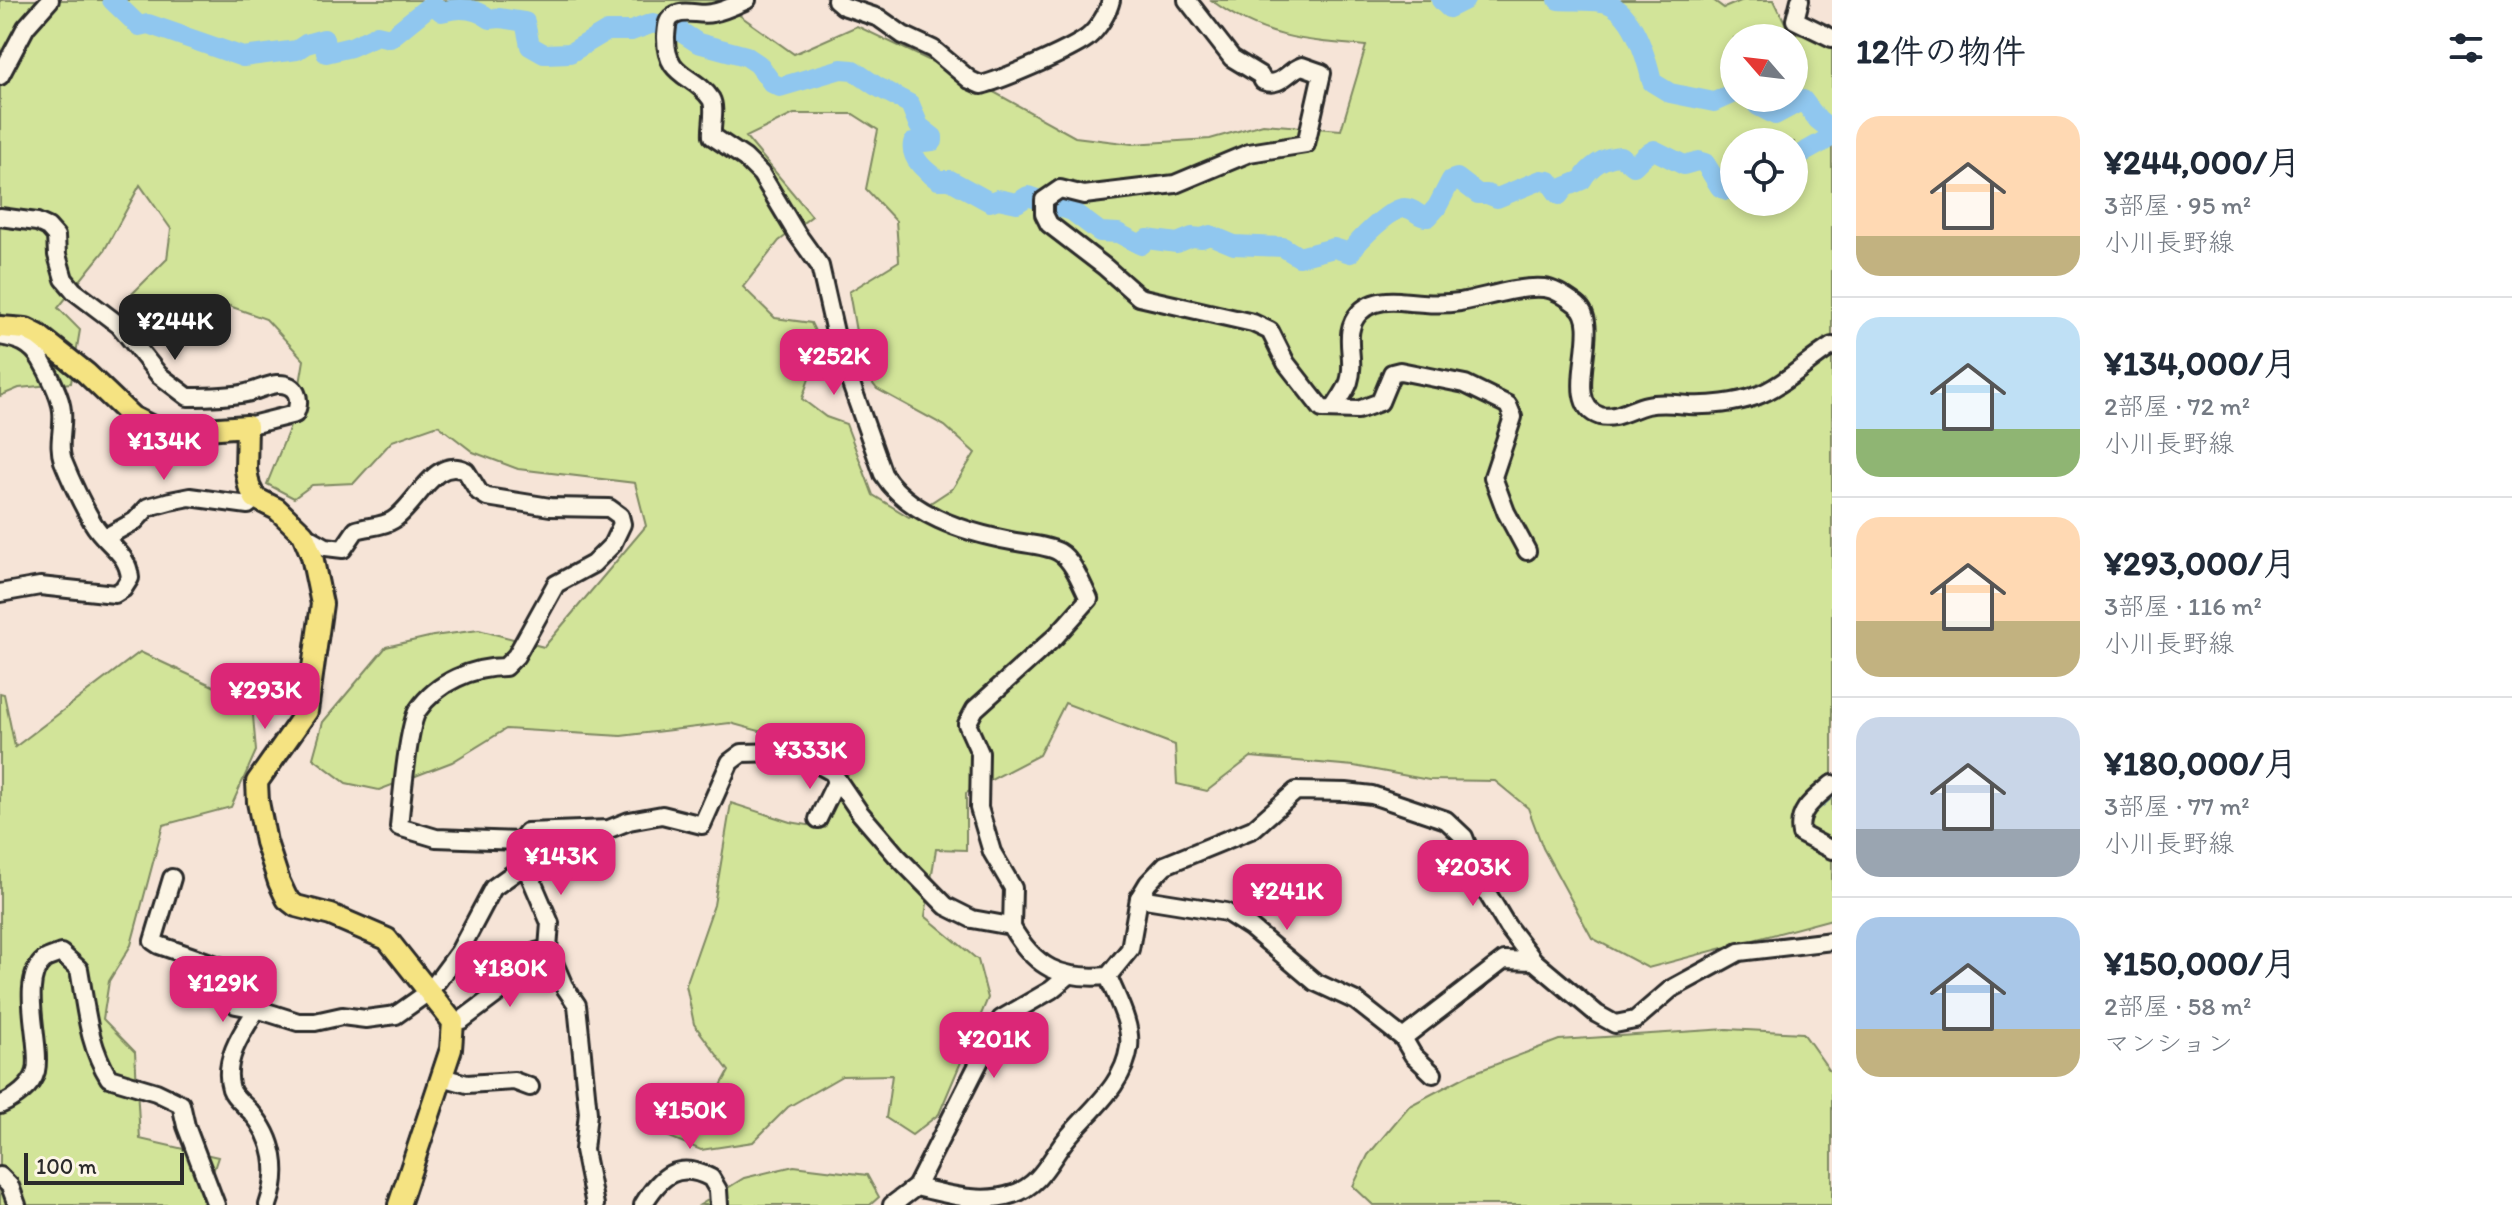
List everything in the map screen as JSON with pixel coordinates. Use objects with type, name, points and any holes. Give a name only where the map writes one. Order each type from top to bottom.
[{"type":"main road","points":[[0,327],[26,329],[38,335],[86,373],[132,417],[152,427],[178,431],[247,426],[246,470],[255,498],[277,509],[303,534],[312,556],[322,604],[307,711],[257,782],[258,802],[266,842],[287,899],[296,906],[331,915],[387,939],[453,1022],[451,1049],[399,1205]]},
{"type":"street","points":[[0,76],[26,27],[50,0]]},
{"type":"street","points":[[747,0],[710,14],[682,12],[675,15],[667,26],[666,49],[672,65],[711,100],[712,136],[745,158],[761,174],[820,266],[839,350],[883,474],[891,488],[909,504],[934,517],[998,539],[1059,552],[1075,572],[1089,599],[1056,636],[975,709],[967,724],[980,753],[979,808],[992,852],[1013,888],[1012,927],[1040,963],[1068,976],[1108,976],[1130,949],[1139,898],[1165,865],[1253,829],[1296,791],[1372,795],[1446,820],[1464,837],[1483,886],[1507,926],[1534,961],[1597,1014],[1615,1024],[1635,1020],[1671,989],[1739,952],[1832,941]]},
{"type":"street","points":[[836,0],[843,6],[879,18],[903,35],[933,49],[970,80],[981,85],[1062,52],[1086,38],[1099,25],[1111,0]]},
{"type":"street","points":[[1187,0],[1232,58],[1260,75],[1263,81],[1272,84],[1280,82],[1302,66],[1322,73],[1306,144],[1249,153],[1175,184],[1084,195],[1060,189],[1044,200],[1044,214],[1049,224],[1139,297],[1253,323],[1270,331],[1286,363],[1322,409],[1358,410],[1380,402],[1392,373],[1400,371],[1465,384],[1508,405],[1513,417],[1493,477],[1506,512],[1527,551]]},
{"type":"street","points":[[1800,0],[1795,20],[1832,38]]},
{"type":"street","points":[[0,217],[37,222],[48,227],[56,236],[57,255],[64,279],[74,291],[119,325],[159,375],[188,397],[245,394],[278,384],[290,387],[297,394],[300,404],[295,414],[247,426]]},
{"type":"street","points":[[1334,408],[1349,382],[1352,358],[1349,331],[1354,320],[1367,306],[1393,300],[1439,304],[1522,290],[1554,290],[1583,310],[1587,322],[1582,388],[1590,409],[1598,415],[1614,416],[1645,405],[1699,405],[1755,396],[1775,386],[1832,346]]},
{"type":"street","points":[[0,336],[22,340],[33,348],[42,361],[59,396],[62,459],[95,525],[125,558],[130,578],[123,589],[115,594],[40,586],[0,593]]},
{"type":"street","points":[[303,534],[326,547],[343,549],[356,530],[393,520],[417,498],[436,473],[449,467],[466,471],[479,492],[487,497],[550,507],[609,508],[620,516],[622,524],[612,545],[593,564],[556,584],[516,656],[505,667],[487,667],[456,677],[416,712],[403,780],[399,827],[436,838],[520,841]]},
{"type":"street","points":[[106,537],[135,521],[148,507],[170,501],[190,497],[248,505],[255,498]]},
{"type":"street","points":[[521,868],[520,841],[527,832],[609,829],[629,821],[662,815],[702,825],[730,762],[742,753],[781,752],[803,756],[832,772],[860,813],[946,906],[972,919],[1012,927]]},
{"type":"street","points":[[818,819],[837,780]]},
{"type":"street","points":[[1832,784],[1807,807],[1800,825],[1801,834],[1832,850]]},
{"type":"street","points":[[172,878],[153,941],[222,967],[236,1005],[298,1022],[315,1022],[342,1016],[366,1019],[396,1015],[430,991],[459,952],[493,888],[521,868]]},
{"type":"street","points":[[521,868],[529,874],[550,923],[548,949],[564,986],[577,1005],[588,1113],[584,1150],[595,1205]]},
{"type":"street","points":[[1139,898],[1226,912],[1251,928],[1315,982],[1356,1001],[1403,1038],[1413,1055],[1433,1074]]},
{"type":"street","points":[[453,1022],[462,1020],[514,981],[536,952],[548,949]]},
{"type":"street","points":[[0,1105],[29,1085],[36,1070],[33,983],[37,969],[45,959],[61,953],[79,969],[85,1015],[101,1066],[109,1078],[156,1092],[181,1104],[186,1126],[216,1205]]},
{"type":"street","points":[[1403,1038],[1504,960],[1534,961]]},
{"type":"street","points":[[892,1205],[916,1187],[1001,1019],[1051,990],[1068,976]]},
{"type":"street","points":[[916,1187],[975,1199],[1015,1194],[1046,1172],[1063,1143],[1105,1097],[1126,1059],[1130,1044],[1127,1027],[1108,976]]},
{"type":"street","points":[[257,1009],[235,1046],[230,1075],[231,1091],[262,1126],[271,1145],[276,1174],[268,1205]]},
{"type":"street","points":[[442,1077],[467,1084],[514,1081],[530,1087]]},
{"type":"street","points":[[643,1205],[656,1183],[678,1171],[689,1171],[711,1178],[718,1190],[719,1205]]},
{"type":"street","points":[[0,1176],[10,1186],[17,1205]]},
{"type":"green space","points":[[0,0],[718,0],[794,54],[857,26],[981,85],[1075,137],[1132,144],[1210,139],[1263,124],[1341,130],[1366,46],[1304,39],[1266,30],[1248,23],[1211,0],[1713,0],[1724,8],[1743,0],[1774,0],[1786,24],[1720,24],[1720,112],[1808,112],[1808,36],[1832,39],[1832,919],[1648,968],[1592,938],[1543,848],[1528,808],[1495,781],[1429,780],[1354,766],[1251,757],[1207,791],[1177,784],[1175,745],[1065,703],[1039,755],[966,793],[966,850],[936,849],[925,916],[978,960],[988,998],[939,1114],[912,1135],[886,1118],[892,1075],[842,1076],[788,1107],[753,1142],[701,1150],[662,1134],[646,1121],[645,1100],[712,1102],[729,1071],[694,1024],[686,985],[714,905],[731,803],[790,822],[825,828],[855,757],[730,723],[621,736],[506,729],[452,762],[379,790],[346,783],[313,758],[323,722],[386,647],[479,630],[544,647],[646,526],[635,483],[518,469],[473,452],[438,425],[392,441],[354,483],[312,485],[294,498],[267,484],[295,414],[304,360],[266,319],[224,304],[171,329],[152,322],[126,300],[167,259],[171,229],[140,185],[104,251],[58,308],[80,330],[71,383],[19,388],[0,396]],"holes":[[[794,114],[853,114],[878,130],[866,189],[896,221],[899,261],[849,292],[863,371],[877,389],[945,426],[975,453],[953,488],[909,517],[873,495],[846,424],[826,417],[802,399],[821,344],[811,323],[775,318],[743,287],[779,241],[812,216],[746,137]]]},
{"type":"green space","points":[[140,652],[252,704],[256,751],[231,807],[163,825],[131,945],[109,981],[103,1019],[135,1052],[140,1139],[218,1157],[202,1205],[0,1205],[0,693],[4,694],[15,747]]},
{"type":"green space","points":[[1727,1029],[1803,1033],[1832,1074],[1832,1205],[1373,1205],[1353,1186],[1368,1155],[1409,1106],[1468,1075],[1559,1040]]},
{"type":"green space","points":[[794,1166],[867,1175],[879,1197],[870,1205],[700,1205],[744,1178]]},
{"type":"waterway","points":[[112,0],[139,26],[148,24],[243,57],[297,50],[324,39],[326,53],[351,47],[377,35],[390,38],[432,4],[442,12],[467,10],[490,19],[525,22],[530,46],[544,54],[570,53],[607,31],[631,31],[653,23],[678,30],[698,43],[746,56],[758,64],[772,83],[780,87],[841,69],[853,70],[910,104],[919,126],[933,137],[933,141],[913,143],[914,154],[938,180],[950,180],[990,202],[998,199],[1017,203],[1028,196],[1072,211],[1100,232],[1118,233],[1141,245],[1147,239],[1177,243],[1210,235],[1234,245],[1283,247],[1299,257],[1334,248],[1350,253],[1375,226],[1399,209],[1408,208],[1428,217],[1451,180],[1457,178],[1478,194],[1497,198],[1541,180],[1549,181],[1559,195],[1565,187],[1582,180],[1589,170],[1603,160],[1620,156],[1634,166],[1654,150],[1684,165],[1698,161],[1705,163],[1720,187]]},
{"type":"waterway","points":[[1441,0],[1449,8],[1465,0]]},
{"type":"waterway","points":[[1558,0],[1602,2],[1613,6],[1622,13],[1636,34],[1652,82],[1670,93],[1714,102],[1720,99]]},
{"type":"waterway","points":[[1808,107],[1832,131]]},
{"type":"waterway","points":[[1769,112],[1775,115],[1781,112]]},
{"type":"waterway","points":[[1808,150],[1826,140],[1832,131]]},
{"type":"waterway","points":[[1809,817],[1832,797]]}]
